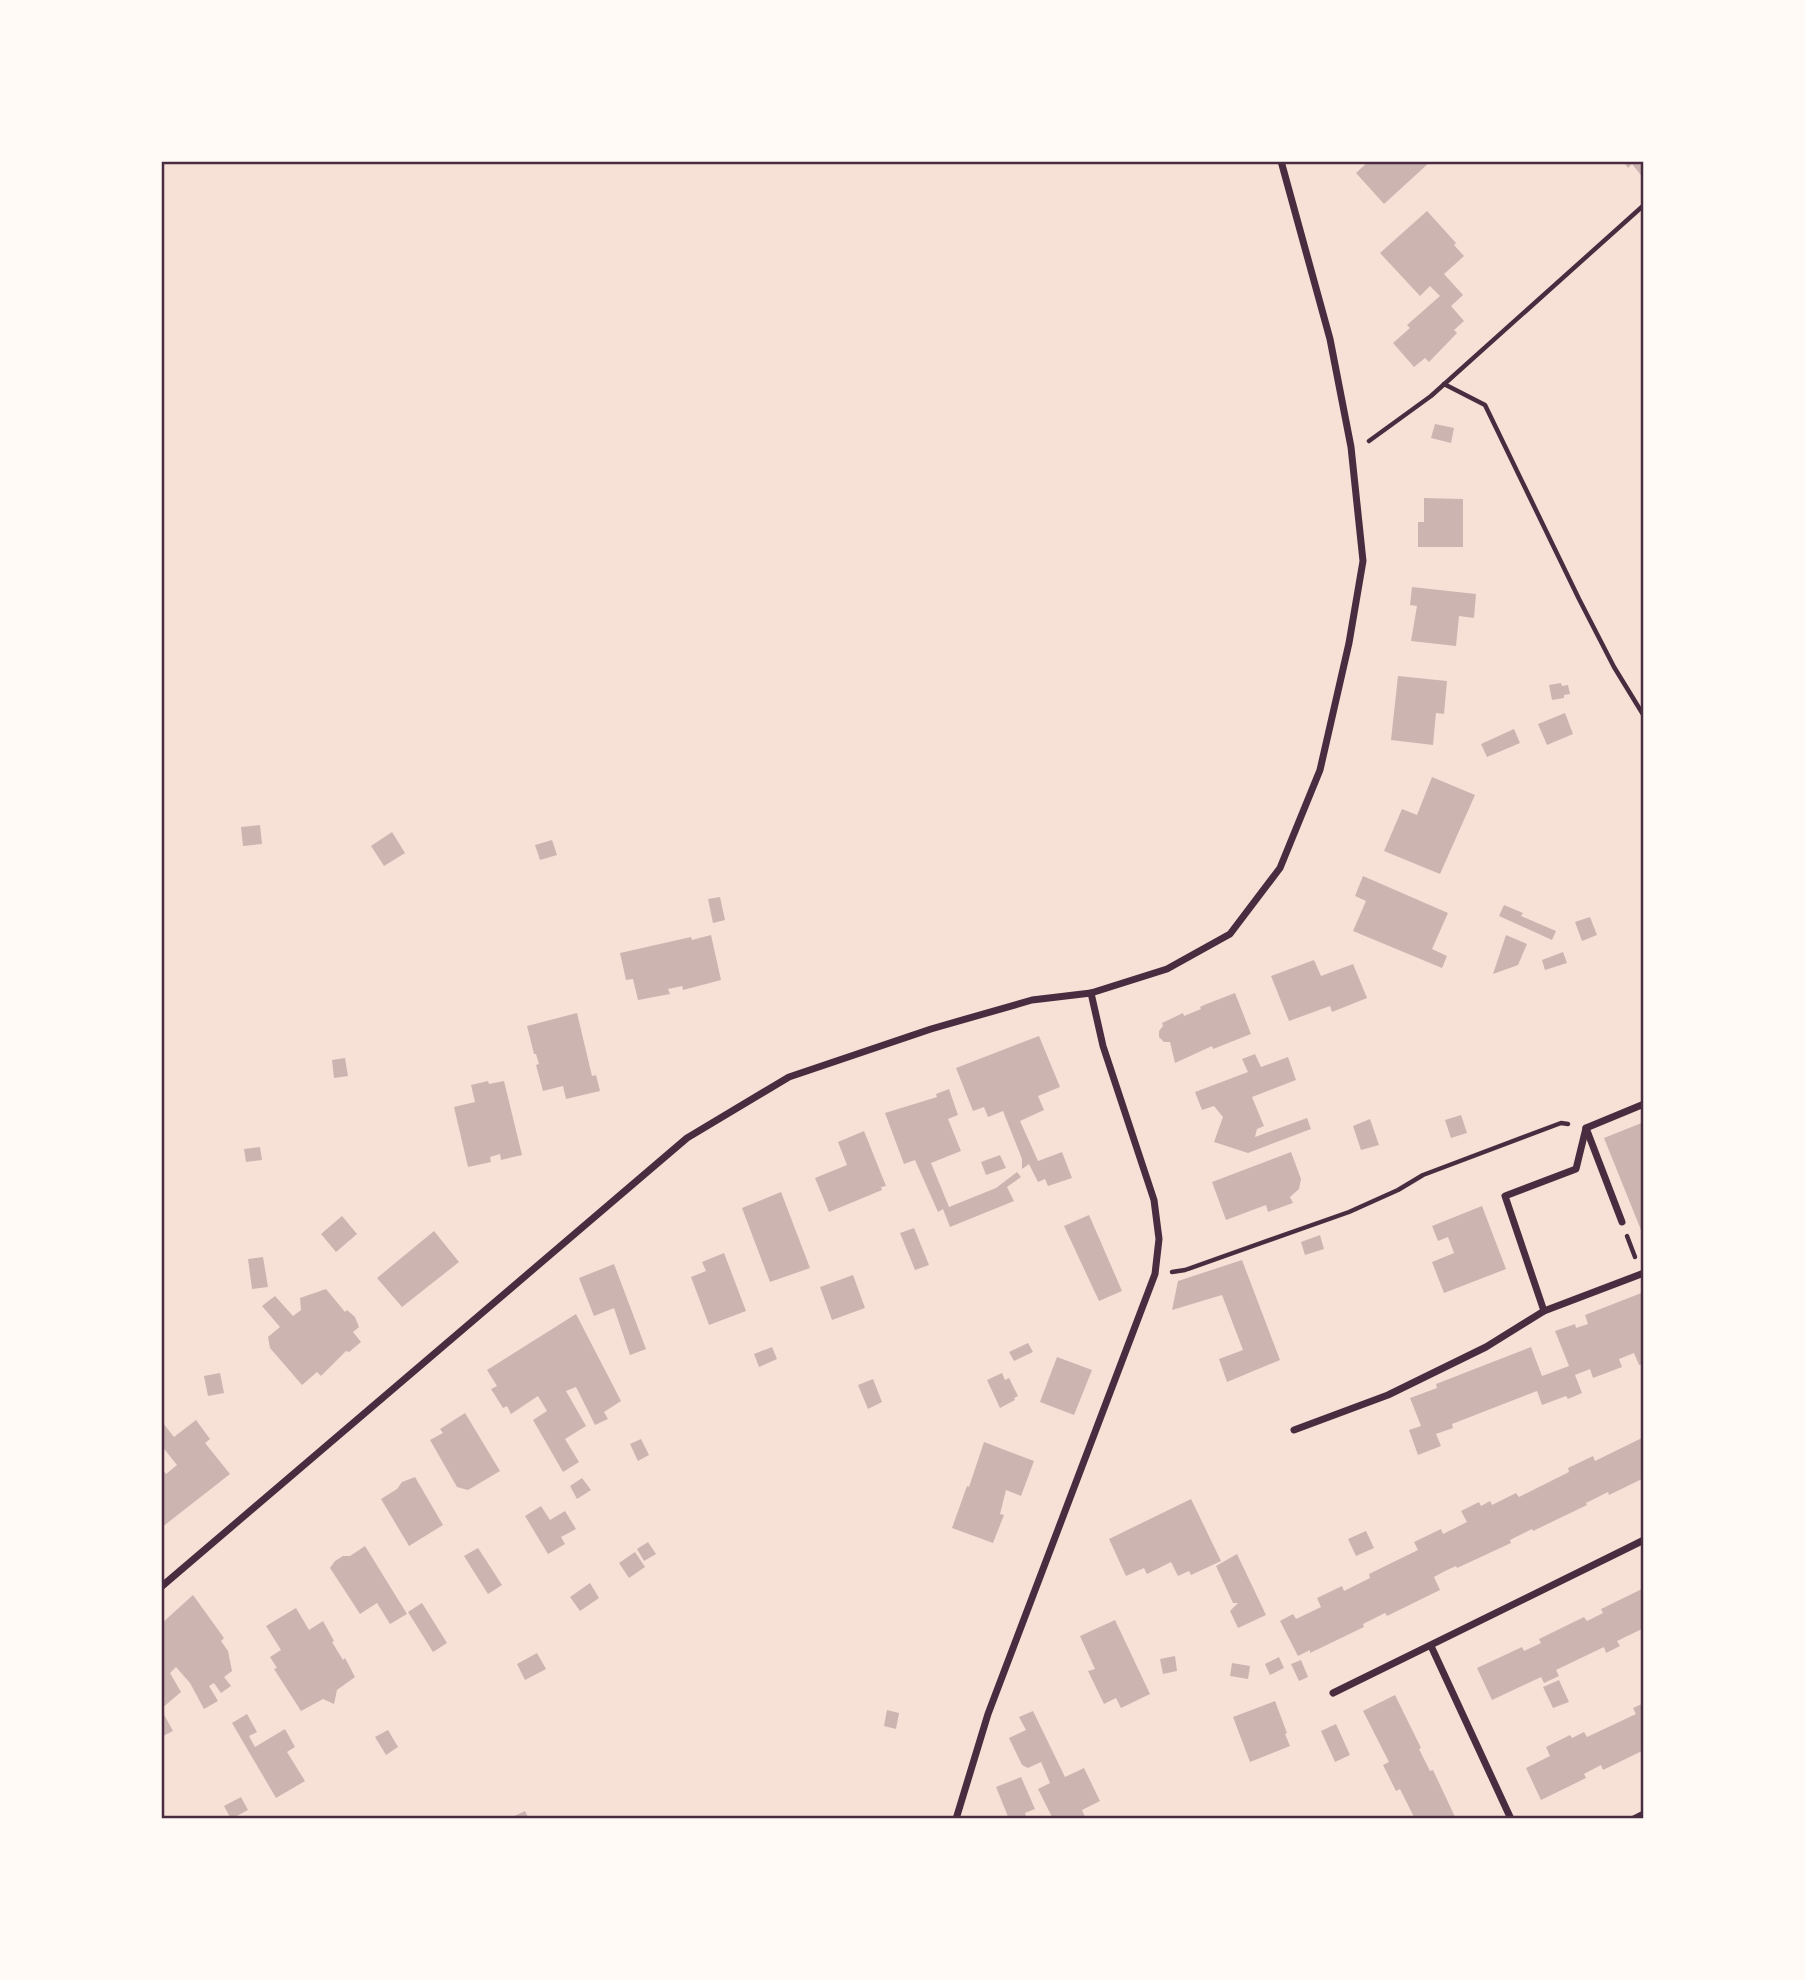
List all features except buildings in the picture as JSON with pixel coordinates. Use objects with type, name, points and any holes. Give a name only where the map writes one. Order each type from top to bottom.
[{"type":"street","points":[[161,1587],[687,1138],[789,1077],[931,1028],[1032,1000],[1091,993],[1167,968],[1230,934],[1280,868],[1320,770],[1349,643],[1363,561],[1351,447],[1330,339],[1281,161]]},
{"type":"street","points":[[956,1819],[988,1714],[1155,1274],[1160,1239],[1154,1200],[1103,1046],[1091,993]]},
{"type":"street","points":[[1586,1128],[1644,1104]]},
{"type":"street","points":[[1586,1128],[1622,1222]]},
{"type":"street","points":[[1544,1311],[1505,1196],[1576,1168],[1586,1128]]},
{"type":"street","points":[[1294,1430],[1388,1395],[1486,1347],[1544,1311],[1644,1273]]},
{"type":"street","points":[[1333,1693],[1644,1540]]},
{"type":"street","points":[[1431,1646],[1511,1819]]},
{"type":"street","points":[[1634,1819],[1644,1814]]},
{"type":"path","points":[[1351,447],[1374,439],[1444,384],[1644,205]]},
{"type":"path","points":[[1444,384],[1485,405],[1579,599],[1614,667],[1644,716]]},
{"type":"path","points":[[1155,1274],[1185,1270],[1349,1212],[1398,1190],[1423,1175],[1561,1123],[1586,1128]]}]
